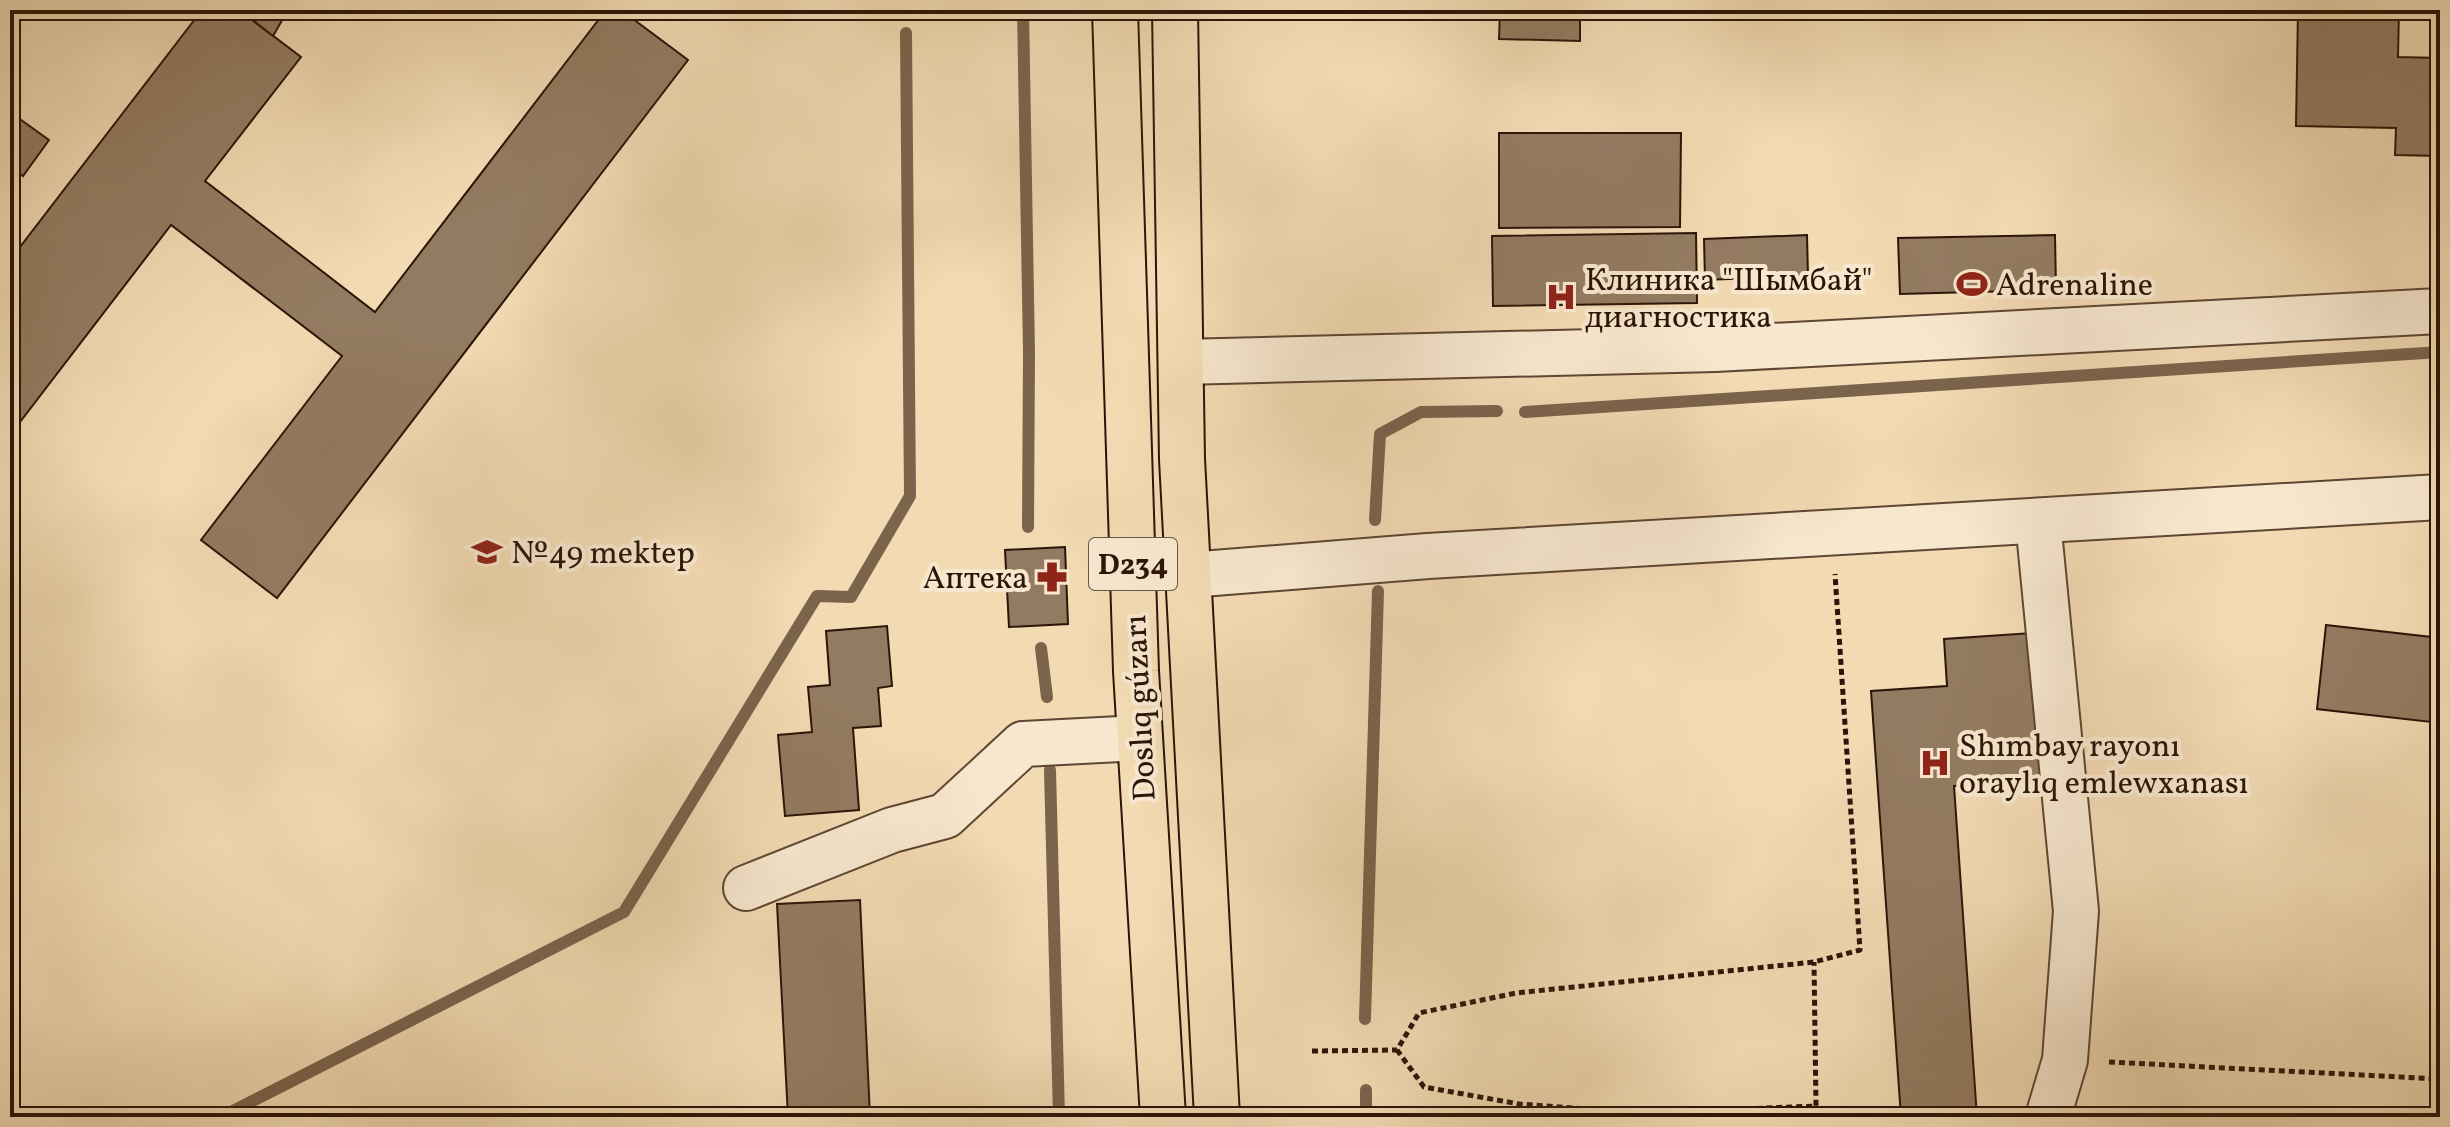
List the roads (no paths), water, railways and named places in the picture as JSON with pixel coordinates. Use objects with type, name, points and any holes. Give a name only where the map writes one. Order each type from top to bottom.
[{"type":"main road","name":"Doslıq gúzarı","points":[[1115,10],[1135,626],[1163,1117]]},
{"type":"main road","name":"Doslıq gúzarı","points":[[1175,10],[1182,459],[1217,1117]]},
{"type":"main road","points":[[1135,626],[1191,622]]},
{"type":"street","points":[[1181,362],[1715,349],[2440,311]]},
{"type":"street","points":[[1189,575],[1428,556],[2440,497]]},
{"type":"street","points":[[2038,521],[2076,911],[2065,1060],[2048,1117]]},
{"type":"street","points":[[746,888],[892,830],[945,816],[1023,744],[1140,738]]},
{"type":"waterway","points":[[1023,10],[1029,352],[1028,527]]},
{"type":"waterway","points":[[221,1117],[624,912],[817,596],[851,597],[910,496],[906,33]]},
{"type":"waterway","points":[[1525,412],[2440,352]]},
{"type":"waterway","points":[[1375,520],[1380,434],[1421,412],[1497,411]]},
{"type":"waterway","points":[[1365,1019],[1378,591]]},
{"type":"waterway","points":[[1041,648],[1047,697]]},
{"type":"waterway","points":[[1050,770],[1059,1117]]},
{"type":"waterway","points":[[1366,1090],[1366,1117]]},
{"type":"place","name":"Adrenaline","points":[[1972,284]]},
{"type":"place","name":"Клиника \"Шымбай\" диагностика","points":[[1561,297]]},
{"type":"place","name":"№49 mektep","points":[[487,552]]},
{"type":"place","name":"Аптека","points":[[1052,577]]},
{"type":"place","name":"Shımbay rayonı oraylıq emlewxanası","points":[[1935,763]]}]
